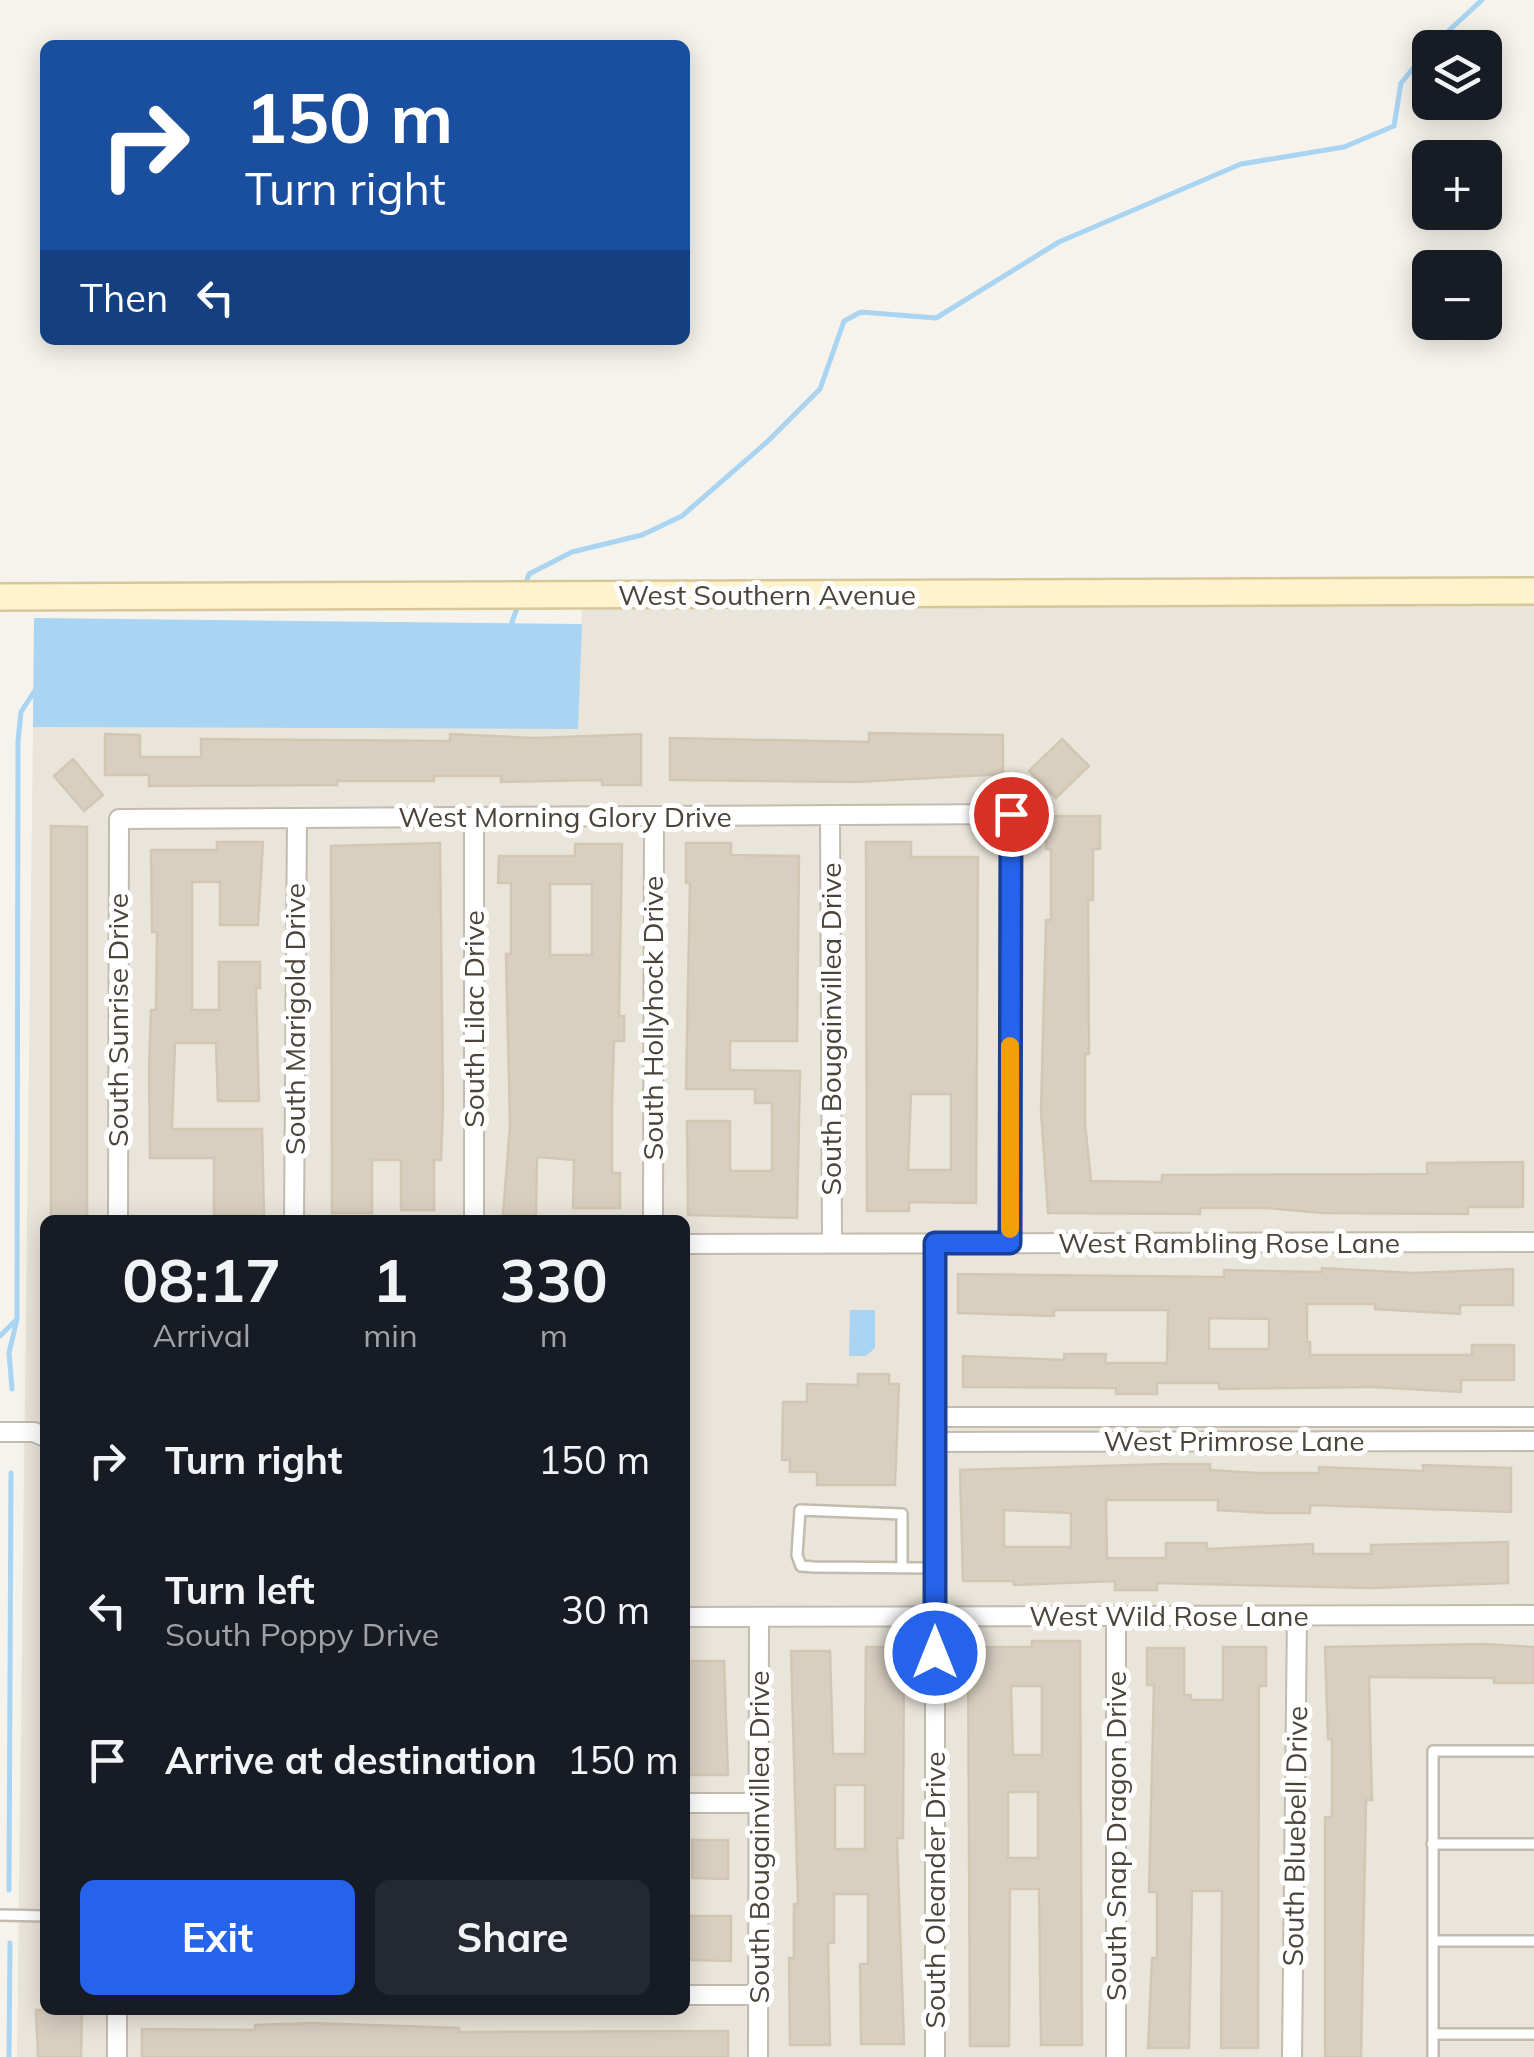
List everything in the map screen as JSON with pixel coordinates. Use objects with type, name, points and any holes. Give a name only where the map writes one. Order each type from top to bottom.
[{"type":"main road","name":"West Southern Avenue","points":[[0,597],[1534,591]]},
{"type":"street","name":"West Morning Glory Drive","points":[[119,819],[1011,814],[1010,1243]]},
{"type":"street","name":"South Bougainvillea Drive","points":[[830,815],[832,1244]]},
{"type":"street","name":"South Hollyhock Drive","points":[[653,1215],[654,816]]},
{"type":"street","name":"South Marigold Drive","points":[[294,1215],[297,818]]},
{"type":"street","name":"South Lilac Drive","points":[[474,818],[474,1215]]},
{"type":"street","name":"South Sunrise Drive","points":[[118,1215],[119,819]]},
{"type":"street","name":"West Rambling Rose Lane","points":[[690,1244],[1534,1242]]},
{"type":"street","name":"South Oleander Drive","points":[[935,1243],[935,2057]]},
{"type":"street","name":"West Primrose Lane","points":[[934,1417],[1534,1417]]},
{"type":"street","points":[[1150,1417],[1150,1442]]},
{"type":"street","points":[[1328,1417],[1328,1441]]},
{"type":"street","points":[[0,1432],[40,1431]]},
{"type":"street","name":"West Primrose Lane","points":[[934,1442],[1534,1441]]},
{"type":"street","name":"West Wild Rose Lane","points":[[690,1617],[1534,1615]]},
{"type":"street","name":"South Bougainvillea Drive","points":[[758,2057],[760,1616]]},
{"type":"street","name":"South Snap Dragon Drive","points":[[1116,1616],[1116,2057]]},
{"type":"street","name":"South Bluebell Drive","points":[[1292,2057],[1297,1616]]},
{"type":"street","points":[[690,1804],[759,1803]]},
{"type":"street","points":[[690,1995],[758,1995]]},
{"type":"street","points":[[116,2057],[117,2015]]},
{"type":"lane","points":[[902,1567],[902,1514],[800,1510],[797,1556],[801,1566],[934,1568]]},
{"type":"lane","points":[[1433,2057],[1433,1751],[1534,1751]]},
{"type":"lane","points":[[1432,1844],[1534,1844]]},
{"type":"lane","points":[[0,1915],[40,1916]]},
{"type":"lane","points":[[1434,1941],[1534,1941]]},
{"type":"lane","points":[[1433,2034],[1534,2034]]},
{"type":"shaded area","points":[[1534,606],[1534,2057],[17,2057],[33,727],[577,729],[582,608]]},
{"type":"water","points":[[34,618],[582,624],[578,729],[33,727]]},
{"type":"water","points":[[850,1310],[875,1310],[875,1348],[866,1356],[849,1356]]},
{"type":"building","points":[[869,733],[1003,735],[1003,774],[856,782],[670,780],[670,738],[869,742]]},
{"type":"building","points":[[105,734],[140,735],[140,757],[201,757],[201,739],[450,741],[450,734],[535,738],[641,734],[641,785],[602,785],[602,780],[501,782],[501,776],[434,776],[434,781],[337,781],[337,785],[149,786],[149,775],[105,775]]},
{"type":"building","points":[[1062,739],[1089,766],[1056,798],[1029,771]]},
{"type":"building","points":[[73,759],[103,795],[84,811],[54,776]]},
{"type":"building","points":[[1046,816],[1100,816],[1100,849],[1093,849],[1093,900],[1088,900],[1089,1054],[1085,1054],[1085,1124],[1091,1181],[1162,1182],[1162,1175],[1427,1174],[1427,1163],[1523,1162],[1523,1207],[1468,1207],[1468,1214],[1322,1213],[1268,1208],[1200,1208],[1200,1214],[1048,1213],[1041,1110],[1046,920],[1051,920],[1051,849],[1046,849]]},
{"type":"building","points":[[51,826],[87,827],[87,1215],[51,1215]]},
{"type":"building","points":[[217,842],[263,842],[258,925],[220,925],[220,882],[192,882],[192,1010],[219,1010],[219,962],[260,962],[260,988],[256,988],[259,1101],[218,1101],[216,1043],[175,1043],[172,1129],[262,1129],[264,1215],[214,1215],[214,1158],[150,1158],[149,1067],[151,1010],[156,1010],[157,932],[152,932],[151,850],[217,850]]},
{"type":"building","points":[[866,842],[911,842],[911,857],[978,857],[976,1203],[909,1202],[909,1211],[867,1211]],"holes":[[[911,1094],[951,1094],[951,1170],[908,1170]]]},
{"type":"building","points":[[440,843],[443,1105],[441,1160],[434,1160],[434,1210],[401,1210],[401,1160],[372,1160],[372,1213],[332,1213],[331,846]]},
{"type":"building","points":[[686,843],[731,843],[731,855],[799,856],[797,1041],[730,1041],[730,1070],[800,1071],[797,1218],[688,1215],[687,1121],[730,1121],[730,1171],[772,1171],[772,1103],[755,1103],[755,1089],[686,1089],[690,883],[686,883]]},
{"type":"building","points":[[575,844],[622,844],[619,1016],[624,1016],[624,1041],[614,1041],[612,1102],[612,1173],[620,1173],[620,1208],[573,1208],[574,1160],[537,1157],[536,1215],[503,1215],[510,1125],[506,954],[511,954],[511,883],[498,883],[499,856],[575,856]],"holes":[[[550,884],[592,884],[592,955],[550,955]]]},
{"type":"building","points":[[1322,1268],[1413,1273],[1513,1269],[1513,1305],[1460,1305],[1460,1314],[1375,1309],[1375,1304],[1307,1304],[1307,1342],[1310,1355],[1472,1355],[1472,1345],[1514,1345],[1514,1380],[1461,1380],[1461,1392],[1372,1387],[1219,1389],[1219,1383],[1157,1383],[1157,1394],[1116,1394],[1116,1388],[963,1387],[963,1356],[1064,1360],[1064,1354],[1106,1354],[1105,1363],[1167,1363],[1168,1310],[1054,1310],[1054,1316],[958,1313],[958,1274],[1224,1277],[1224,1270],[1322,1272]],"holes":[[[1209,1318],[1269,1319],[1269,1349],[1209,1349]]]},
{"type":"building","points":[[858,1374],[889,1374],[889,1384],[899,1384],[895,1485],[817,1485],[817,1472],[790,1472],[790,1460],[782,1460],[783,1402],[807,1402],[807,1384],[858,1385]]},
{"type":"building","points":[[1167,1464],[1210,1464],[1210,1470],[1257,1473],[1319,1473],[1319,1467],[1423,1471],[1423,1465],[1511,1468],[1511,1512],[1310,1505],[1310,1513],[1268,1513],[1218,1510],[1218,1500],[1106,1500],[1107,1558],[1166,1558],[1166,1543],[1207,1543],[1207,1549],[1313,1544],[1313,1554],[1371,1554],[1371,1545],[1508,1542],[1508,1583],[1371,1588],[1157,1583],[1157,1590],[1115,1590],[1115,1581],[1014,1585],[1014,1581],[963,1581],[960,1470]],"holes":[[[1004,1510],[1071,1513],[1071,1547],[1004,1547]]]},
{"type":"building","points":[[1032,1641],[1080,1641],[1082,2045],[1041,2045],[1039,1889],[1010,1889],[1009,2046],[970,2046],[968,1647],[1032,1647]],"holes":[[[1011,1686],[1042,1686],[1042,1755],[1013,1755]],[[1008,1792],[1038,1792],[1038,1858],[1008,1858]]]},
{"type":"building","points":[[866,1647],[904,1647],[903,1838],[897,1838],[904,2044],[861,2044],[860,1964],[868,1964],[868,1894],[834,1894],[834,1943],[828,1943],[830,2045],[790,2045],[789,1958],[794,1958],[794,1904],[798,1904],[791,1651],[830,1651],[833,1754],[865,1754]],"holes":[[[835,1785],[865,1785],[865,1849],[835,1849]]]},
{"type":"building","points":[[1223,1647],[1266,1647],[1266,1686],[1259,1686],[1258,2048],[1221,2048],[1222,1891],[1192,1891],[1189,2048],[1148,2048],[1152,1958],[1157,1958],[1157,1892],[1149,1892],[1154,1685],[1147,1685],[1147,1648],[1184,1648],[1184,1695],[1191,1695],[1191,1700],[1223,1700]]},
{"type":"building","points":[[1325,1647],[1534,1647],[1534,1683],[1494,1683],[1494,1678],[1369,1677],[1372,1800],[1366,1800],[1361,2057],[1325,2057],[1325,1817],[1332,1817],[1332,1739],[1328,1739]]},
{"type":"building","points":[[690,1661],[724,1661],[728,1775],[690,1775]]},
{"type":"building","points":[[692,1840],[728,1840],[728,1879],[692,1878]]},
{"type":"building","points":[[690,1916],[731,1916],[731,1961],[690,1960]]},
{"type":"building","points":[[36,2010],[40,2010],[40,2015],[82,2015],[81,2057],[38,2057]]},
{"type":"building","points":[[255,2025],[459,2028],[459,2032],[728,2031],[728,2057],[142,2057],[142,2029],[255,2030]]},
{"type":"waterway","points":[[1450,30],[1482,0]]},
{"type":"waterway","points":[[525,586],[529,574],[572,552],[642,535],[682,516],[768,441],[820,389],[844,321],[861,312],[936,318],[1059,242],[1241,164],[1344,147],[1394,126],[1401,83],[1412,70]]},
{"type":"waterway","points":[[510,628],[518,605]]},
{"type":"waterway","points":[[12,1389],[9,1353],[17,1319],[18,741],[21,712],[36,689]]},
{"type":"waterway","points":[[0,1336],[15,1321]]},
{"type":"waterway","points":[[9,1890],[11,1473]]},
{"type":"waterway","points":[[9,2057],[10,1943]]},
{"type":"slow traffic","points":[[1010,1046],[1010,1229]]},
{"type":"route","points":[[935,1653],[935,1243],[1010,1243],[1011,814]]}]
